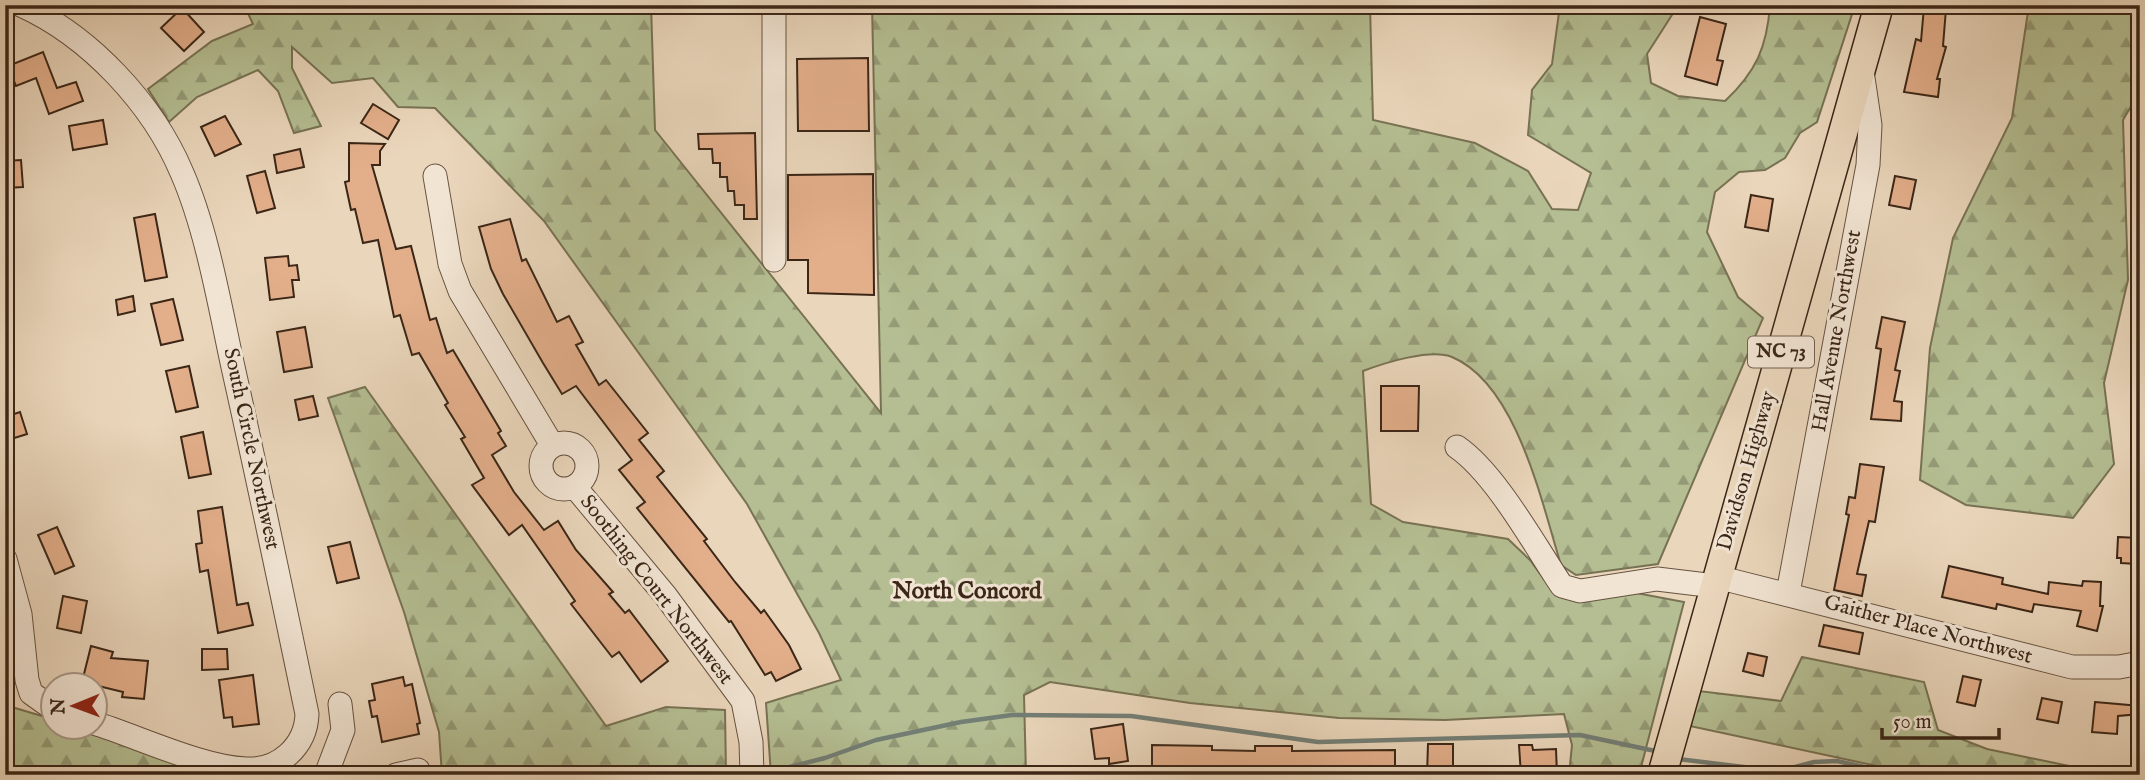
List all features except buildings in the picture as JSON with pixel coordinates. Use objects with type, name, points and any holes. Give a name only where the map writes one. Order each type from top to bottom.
[{"type":"main road","name":"Davidson Highway","points":[[1662,775],[1879,5]]},
{"type":"street","name":"South Circle Northwest","points":[[21,5],[69,33],[98,57],[130,92],[164,138],[183,174],[224,326],[307,714],[302,740],[294,750],[280,761],[248,770],[221,766],[108,728]]},
{"type":"street","points":[[774,5],[774,260]]},
{"type":"street","name":"Hall Avenue Northwest","points":[[1788,593],[1868,165],[1870,125],[1861,68]]},
{"type":"street","points":[[435,176],[450,264],[460,291],[552,445]]},
{"type":"street","name":"Soothing Court Northwest","points":[[564,442],[576,446],[584,454],[587,466],[584,478],[575,487],[563,490],[551,487],[543,478],[540,466],[543,454],[552,445],[564,442]]},
{"type":"street","name":"Gaither Place Northwest","points":[[1457,447],[1466,453],[1505,501],[1562,586],[1580,591],[1657,579],[1716,581],[1788,593],[2072,667],[2119,667],[2140,663]]},
{"type":"street","name":"Soothing Court Northwest","points":[[575,487],[665,594],[743,701],[751,742],[752,775]]},
{"type":"street","points":[[5,559],[20,614],[27,680],[31,693],[38,698]]},
{"type":"street","points":[[326,775],[343,730],[340,704]]},
{"type":"green space","points":[[244,5],[651,5],[655,130],[881,413],[872,5],[1370,5],[1373,120],[1475,143],[1528,171],[1552,209],[1578,210],[1591,173],[1528,135],[1532,90],[1552,64],[1560,5],[1673,5],[1672,15],[1647,54],[1651,83],[1678,96],[1725,101],[1745,80],[1758,58],[1766,34],[1770,5],[1855,5],[1817,122],[1800,133],[1785,158],[1765,170],[1739,172],[1715,192],[1707,232],[1738,297],[1763,318],[1658,564],[1576,575],[1561,565],[1524,448],[1494,392],[1475,371],[1452,357],[1432,354],[1363,371],[1371,504],[1403,522],[1508,539],[1530,560],[1549,586],[1631,592],[1684,602],[1639,775],[1569,775],[1572,745],[1564,714],[1445,720],[1339,718],[1190,703],[1050,682],[1024,695],[1026,775],[771,775],[766,703],[841,680],[819,633],[747,504],[544,221],[435,108],[398,107],[373,78],[332,83],[292,47],[292,68],[321,126],[294,133],[278,91],[258,70],[197,97],[169,122],[148,89],[212,41],[253,24]]},
{"type":"green space","points":[[2029,5],[2140,5],[2140,91],[2123,120],[2128,280],[2104,383],[2114,464],[2073,518],[1966,505],[1920,480],[1930,348],[1953,238],[2012,118]]},
{"type":"green space","points":[[365,387],[606,726],[666,707],[725,710],[726,775],[442,775],[439,732],[404,612],[328,398]]},
{"type":"green space","points":[[1802,657],[1924,682],[1938,730],[1987,749],[2113,775],[1919,775],[1690,726],[1699,691],[1781,701]]},
{"type":"green space","points":[[5,705],[38,715],[38,742],[108,742],[108,738],[219,775],[5,775]]},
{"type":"waterway","points":[[774,771],[825,758],[876,740],[961,722],[1012,715],[1131,716],[1318,742],[1580,735],[1660,752]]},
{"type":"waterway","points":[[1678,759],[1752,768],[1791,768],[1814,762],[1837,761],[1901,775]]},
{"type":"district","name":"North Concord","points":[[967,591]]}]
